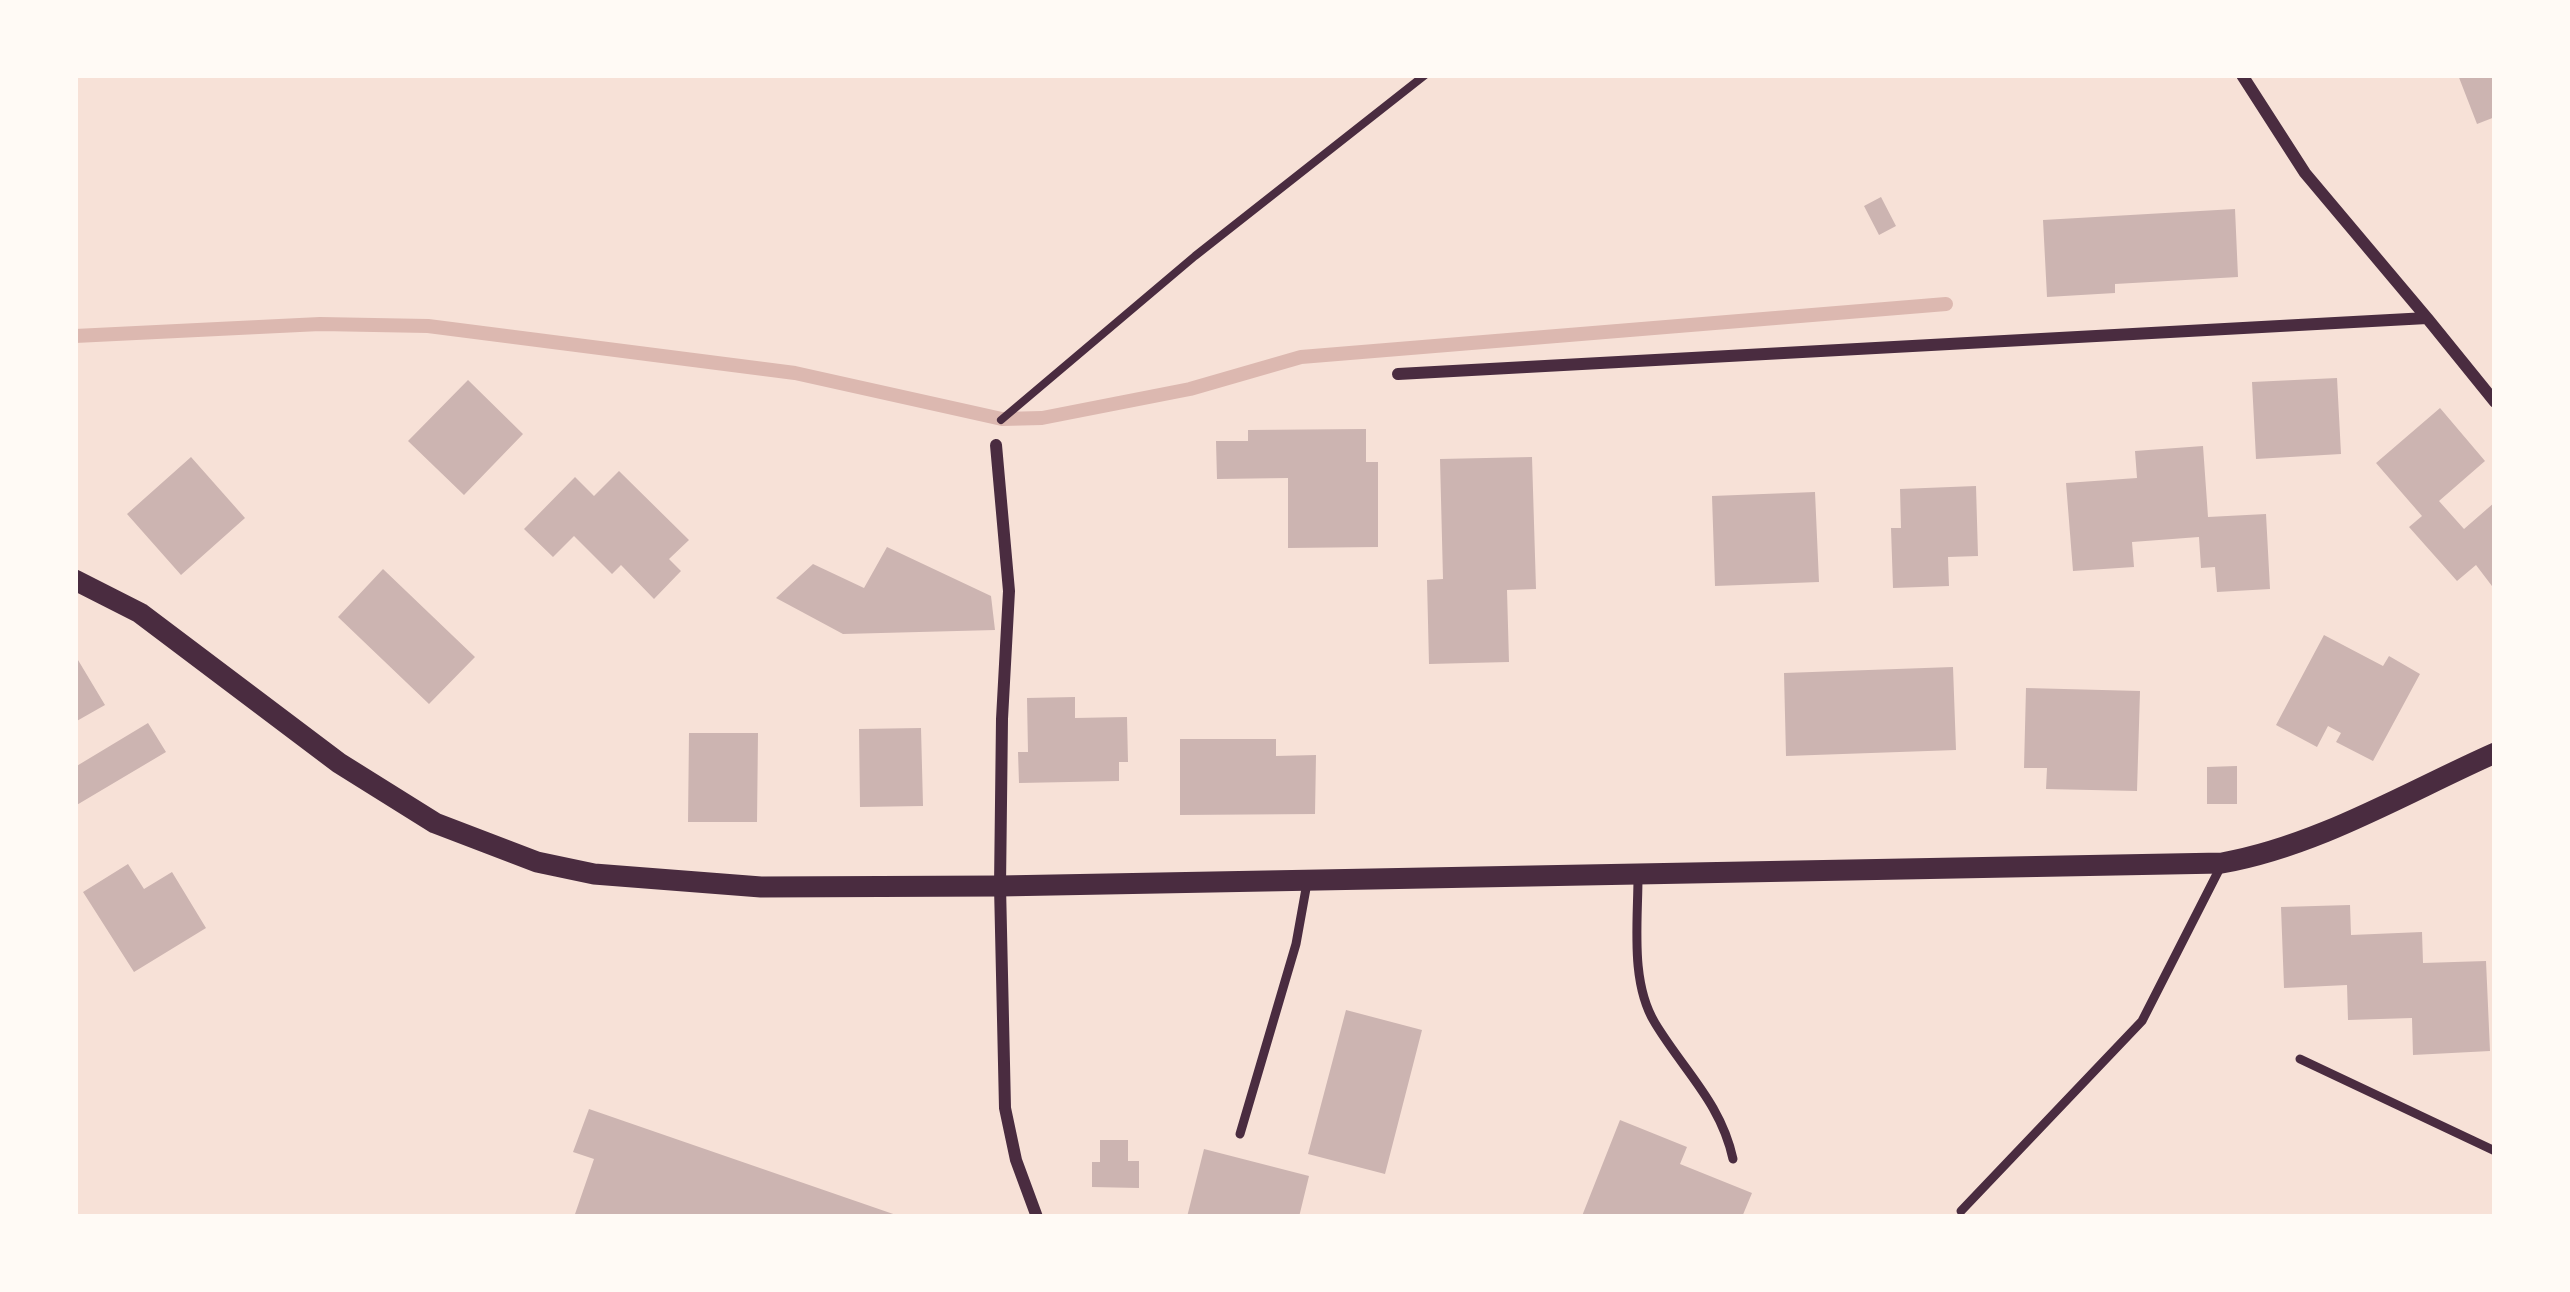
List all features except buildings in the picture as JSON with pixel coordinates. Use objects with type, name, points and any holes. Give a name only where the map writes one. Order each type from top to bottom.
[{"type":"street","points":[[2242,75],[2305,173],[2495,402]]},
{"type":"street","points":[[1398,374],[2427,318]]},
{"type":"street","points":[[996,445],[1009,591],[1000,886],[1005,1108],[1016,1160],[1037,1217]]},
{"type":"street","points":[[75,580],[140,613],[340,764],[434,823],[538,862],[681,884],[1000,886],[2222,863],[2302,841],[2495,753]]},
{"type":"lane","points":[[1961,1211],[2143,1021],[2222,863]]},
{"type":"lane","points":[[1638,871],[1639,969],[1652,1020],[1703,1087],[1726,1128],[1733,1159]]},
{"type":"lane","points":[[1240,1134],[1296,944],[1307,878]]},
{"type":"lane","points":[[2300,1058],[2495,1150]]},
{"type":"path","points":[[996,445],[1007,412],[1425,75]]},
{"type":"waterway","points":[[75,336],[320,324],[428,326],[795,373],[1002,419],[1042,418],[1190,389],[1301,357],[1946,304]]}]
